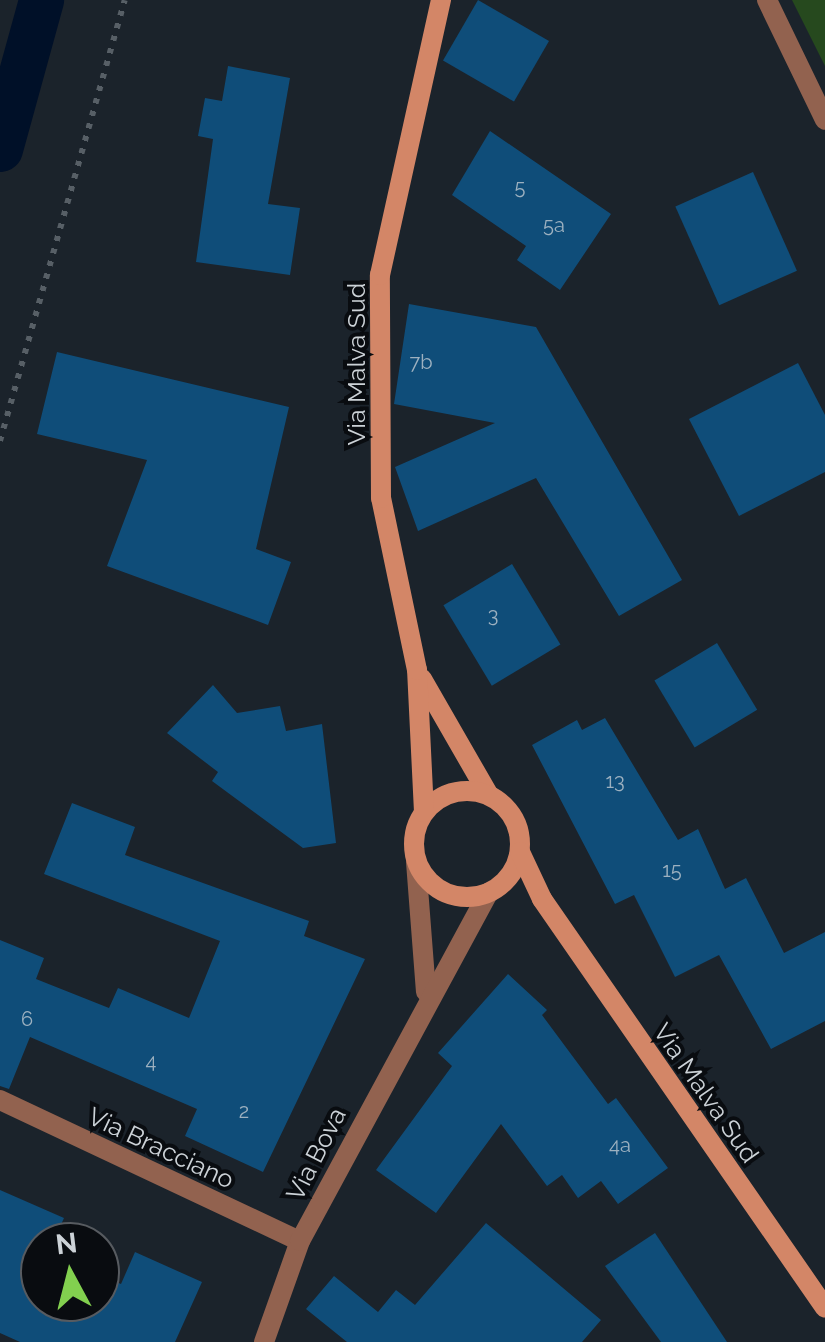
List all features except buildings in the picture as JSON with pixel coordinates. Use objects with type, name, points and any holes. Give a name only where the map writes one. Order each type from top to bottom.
[{"type":"street","name":"Via Malva Sud","points":[[424,812],[417,670],[381,498],[380,275],[440,0]]},
{"type":"street","points":[[766,0],[825,120]]},
{"type":"street","name":"Via Malva Sud","points":[[417,670],[488,794]]},
{"type":"street","points":[[416,862],[453,896],[488,893],[520,852],[514,818],[488,794],[453,792],[424,812],[416,862],[426,994]]},
{"type":"street","name":"Via Malva Sud","points":[[520,852],[542,899],[825,1308]]},
{"type":"street","name":"Via Bova","points":[[264,1342],[300,1240],[426,994],[488,893]]},
{"type":"street","name":"Via Bracciano","points":[[0,1100],[300,1240]]},
{"type":"path","points":[[0,441],[125,0]]},
{"type":"green space","points":[[792,0],[825,0],[825,66]]},
{"type":"waterway","points":[[0,149],[41,0]]}]
